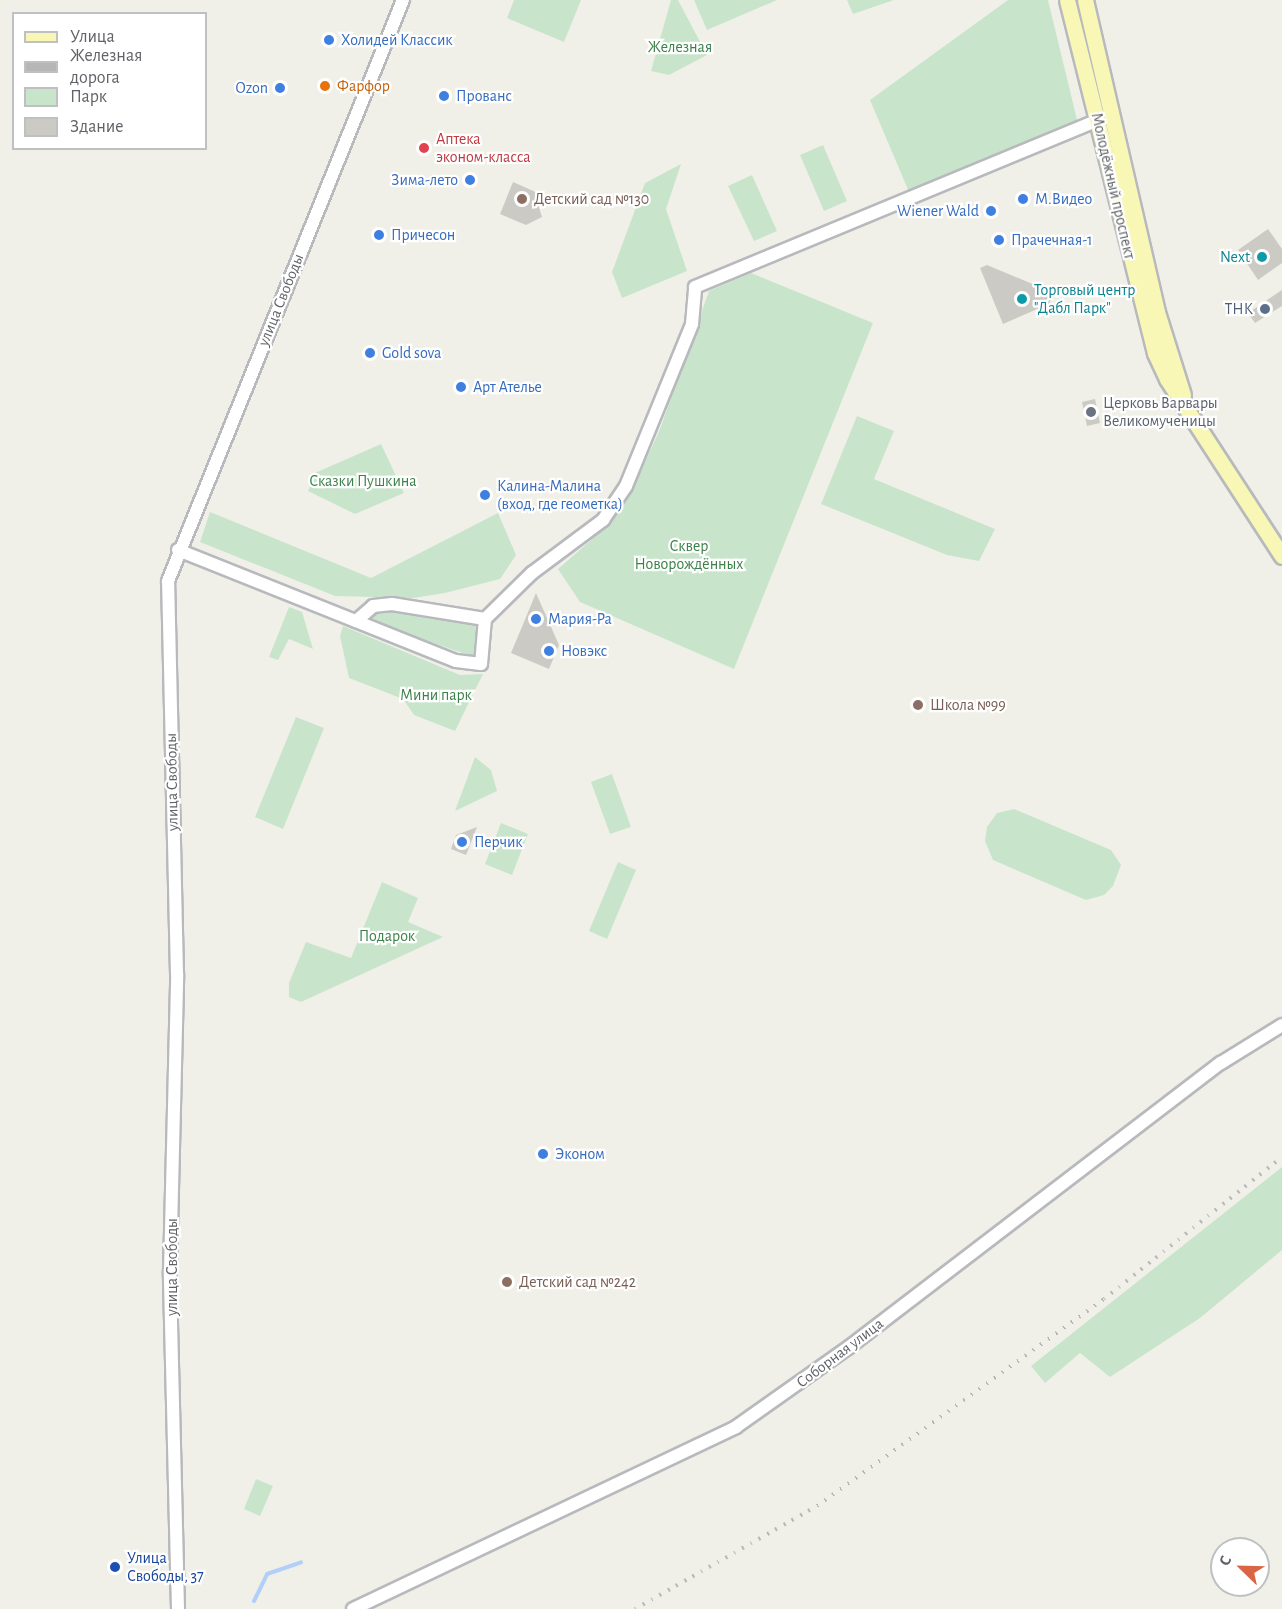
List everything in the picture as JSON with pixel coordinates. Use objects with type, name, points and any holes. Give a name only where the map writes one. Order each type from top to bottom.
[{"type":"main road","name":"Молодёжный проспект","points":[[1066,0],[1099,120],[1143,318],[1167,379],[1184,400],[1282,556]]},
{"type":"main road","name":"Молодёжный проспект","points":[[1085,0],[1157,312],[1184,400]]},
{"type":"street","name":"улица Свободы","points":[[177,1609],[170,1271],[177,975],[168,581],[178,550],[403,0]]},
{"type":"street","points":[[178,550],[456,661],[481,664],[485,619],[532,573],[603,520],[626,486],[692,324],[694,287],[1099,120]]},
{"type":"street","points":[[356,621],[373,606],[392,604],[485,619]]},
{"type":"street","name":"Соборная улица","points":[[353,1609],[470,1557],[736,1427],[849,1347],[1221,1063],[1282,1025]]},
{"type":"green space","points":[[514,0],[581,0],[564,42],[507,18]]},
{"type":"green space","name":"Железная","points":[[671,0],[678,0],[707,55],[669,75],[651,71]]},
{"type":"green space","points":[[694,0],[777,0],[707,30]]},
{"type":"green space","points":[[847,0],[894,0],[853,14]]},
{"type":"green space","points":[[1008,0],[1048,0],[1079,128],[912,199],[870,100]]},
{"type":"green space","points":[[823,145],[847,201],[824,211],[800,155]]},
{"type":"green space","points":[[681,164],[666,209],[687,271],[622,298],[612,272],[645,183]]},
{"type":"green space","points":[[752,175],[777,231],[754,241],[728,186]]},
{"type":"green space","name":"Сквер Новорождённых","points":[[751,273],[873,323],[734,669],[580,602],[558,569],[605,528],[631,493],[660,429],[709,291]]},
{"type":"green space","points":[[857,416],[894,431],[874,479],[995,529],[979,561],[947,555],[821,504]]},
{"type":"green space","name":"Сказки Пушкина","points":[[381,444],[404,493],[355,514],[308,491],[315,473]]},
{"type":"green space","points":[[210,512],[371,578],[498,513],[516,555],[500,579],[445,593],[413,598],[335,596],[200,542]]},
{"type":"green space","points":[[289,607],[302,612],[313,649],[289,639],[278,660],[269,657]]},
{"type":"green space","points":[[390,608],[474,623],[482,637],[477,658],[364,619],[375,609]]},
{"type":"green space","name":"Мини парк","points":[[343,626],[460,675],[483,674],[455,731],[414,715],[403,699],[349,678],[340,636]]},
{"type":"green space","points":[[296,717],[324,728],[283,829],[255,817]]},
{"type":"green space","points":[[475,757],[491,770],[497,791],[455,811]]},
{"type":"green space","points":[[612,774],[631,827],[610,834],[591,782]]},
{"type":"green space","points":[[1014,809],[1111,850],[1121,865],[1113,886],[1104,895],[1086,900],[993,860],[985,841],[987,827],[997,813]]},
{"type":"green space","points":[[501,823],[528,834],[512,875],[485,864]]},
{"type":"green space","points":[[618,862],[636,870],[607,939],[589,931]]},
{"type":"green space","name":"Подарок","points":[[382,882],[418,898],[408,922],[443,937],[301,1002],[289,997],[289,983],[306,942],[351,958]]},
{"type":"green space","points":[[1282,1167],[1282,1250],[1200,1318],[1110,1377],[1080,1353],[1045,1383],[1031,1366]]},
{"type":"green space","points":[[256,1479],[273,1486],[260,1516],[244,1509]]},
{"type":"building","name":"Детский сад №130","points":[[513,182],[540,194],[537,201],[542,217],[526,225],[500,214]]},
{"type":"building","name":"Next","points":[[1268,229],[1282,249],[1282,263],[1258,280],[1238,250]]},
{"type":"building","name":"Торговый центр \"Дабл Парк\"","points":[[987,265],[1054,293],[1049,304],[1003,324],[980,268]]},
{"type":"building","name":"ТНК","points":[[1282,290],[1282,306],[1255,323],[1248,313]]},
{"type":"building","name":"Церковь Варвары Великомученицы","points":[[1095,399],[1100,423],[1087,426],[1082,402]]},
{"type":"building","name":"Мария-Ра","points":[[536,593],[559,645],[549,669],[511,653]]},
{"type":"building","name":"Перчик","points":[[477,827],[466,855],[451,849],[456,835]]},
{"type":"waterway","points":[[254,1601],[267,1574],[301,1562]]},
{"type":"railway","points":[[635,1609],[817,1506],[1104,1299],[1282,1157]]},
{"type":"place","name":"Холидей Классик","points":[[329,40]]},
{"type":"place","name":"Фарфор","points":[[325,86]]},
{"type":"place","name":"Ozon","points":[[280,88]]},
{"type":"place","name":"Прованс","points":[[444,96]]},
{"type":"place","name":"Аптека эконом-класса","points":[[424,148]]},
{"type":"place","name":"Зима-лето","points":[[470,180]]},
{"type":"place","name":"Детский сад №130","points":[[522,199]]},
{"type":"place","name":"М.Видео","points":[[1023,199]]},
{"type":"place","name":"Wiener Wald","points":[[991,211]]},
{"type":"place","name":"Причесон","points":[[379,235]]},
{"type":"place","name":"Прачечная-1","points":[[999,240]]},
{"type":"place","name":"Next","points":[[1262,257]]},
{"type":"place","name":"Торговый центр \"Дабл Парк\"","points":[[1022,299]]},
{"type":"place","name":"ТНК","points":[[1265,309]]},
{"type":"place","name":"Gold sova","points":[[370,353]]},
{"type":"place","name":"Арт Ателье","points":[[461,387]]},
{"type":"place","name":"Церковь Варвары Великомученицы","points":[[1091,412]]},
{"type":"place","name":"Калина-Малина (вход, где геометка)","points":[[485,495]]},
{"type":"place","name":"Мария-Ра","points":[[536,619]]},
{"type":"place","name":"Новэкс","points":[[549,651]]},
{"type":"place","name":"Школа №99","points":[[918,705]]},
{"type":"place","name":"Перчик","points":[[462,842]]},
{"type":"place","name":"Эконом","points":[[543,1154]]},
{"type":"place","name":"Детский сад №242","points":[[507,1282]]},
{"type":"place","name":"Улица Свободы, 37","points":[[115,1567]]}]
